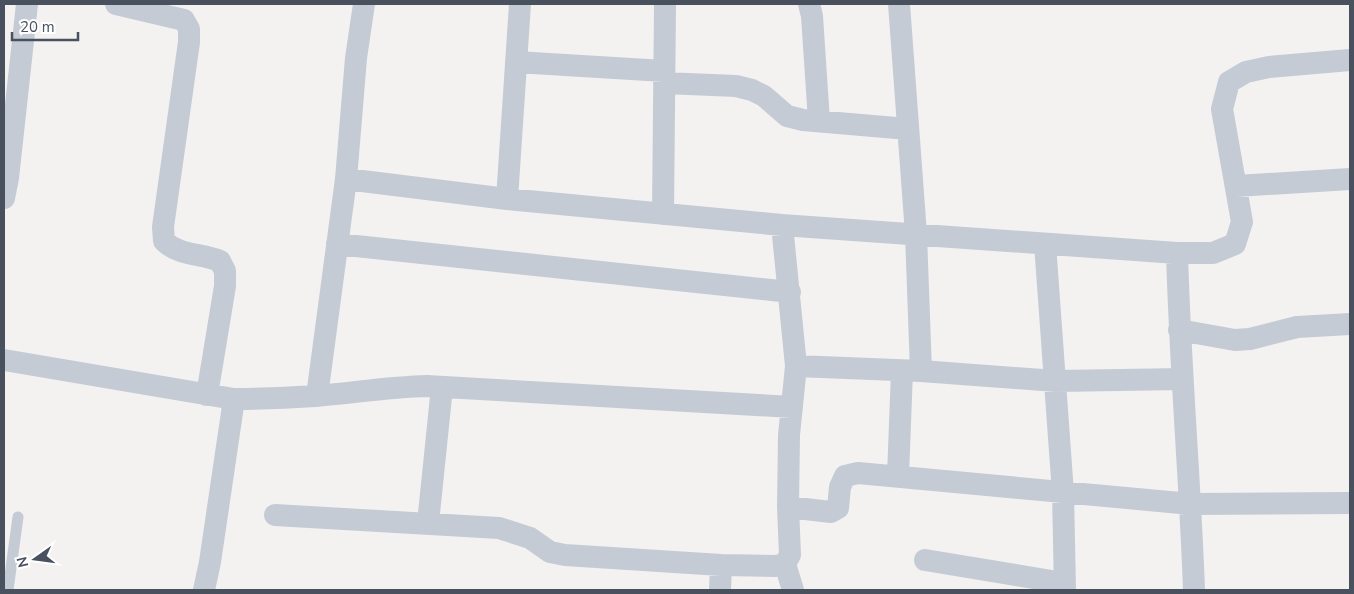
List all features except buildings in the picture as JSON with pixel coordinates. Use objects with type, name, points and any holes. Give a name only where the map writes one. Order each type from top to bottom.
[{"type":"street","points":[[4,198],[8,178],[27,4]]},
{"type":"street","points":[[116,4],[184,20],[189,29],[188,52],[163,227],[164,241],[171,248],[209,256],[220,261],[225,271],[226,286],[207,395]]},
{"type":"street","points":[[317,396],[346,180],[356,58],[364,4]]},
{"type":"street","points":[[507,199],[520,4]]},
{"type":"street","points":[[663,214],[665,4]]},
{"type":"street","points":[[809,4],[812,16],[819,121]]},
{"type":"street","points":[[898,476],[911,371],[916,234],[899,4]]},
{"type":"street","points":[[346,180],[507,199],[782,225],[1177,253],[1213,253],[1235,244],[1242,222],[1222,110],[1229,82],[1246,72],[1269,67],[1350,60]]},
{"type":"street","points":[[516,62],[736,86],[752,90],[764,96],[787,116],[803,120],[908,129]]},
{"type":"street","points":[[1236,186],[1350,179]]},
{"type":"street","points":[[782,225],[796,366],[789,435],[788,507],[790,555],[786,564],[793,590]]},
{"type":"street","points":[[337,244],[790,292]]},
{"type":"street","points":[[925,560],[1064,587],[1063,493],[1045,244]]},
{"type":"street","points":[[1177,253],[1179,330],[1191,504],[1194,590]]},
{"type":"street","points":[[1179,330],[1235,340],[1250,339],[1298,327],[1350,324]]},
{"type":"street","points":[[4,360],[234,399],[317,396],[393,386],[442,387],[792,407]]},
{"type":"street","points":[[796,366],[911,371],[1056,381],[1182,378]]},
{"type":"street","points":[[428,523],[442,387]]},
{"type":"street","points":[[204,590],[210,562],[234,399]]},
{"type":"street","points":[[788,507],[831,512],[838,508],[840,487],[845,476],[858,473],[1191,504],[1350,503]]},
{"type":"street","points":[[276,515],[499,528],[530,538],[550,552],[721,565],[775,566],[786,564]]},
{"type":"street","points":[[720,590],[721,565]]},
{"type":"lane","points":[[8,590],[18,517]]}]
